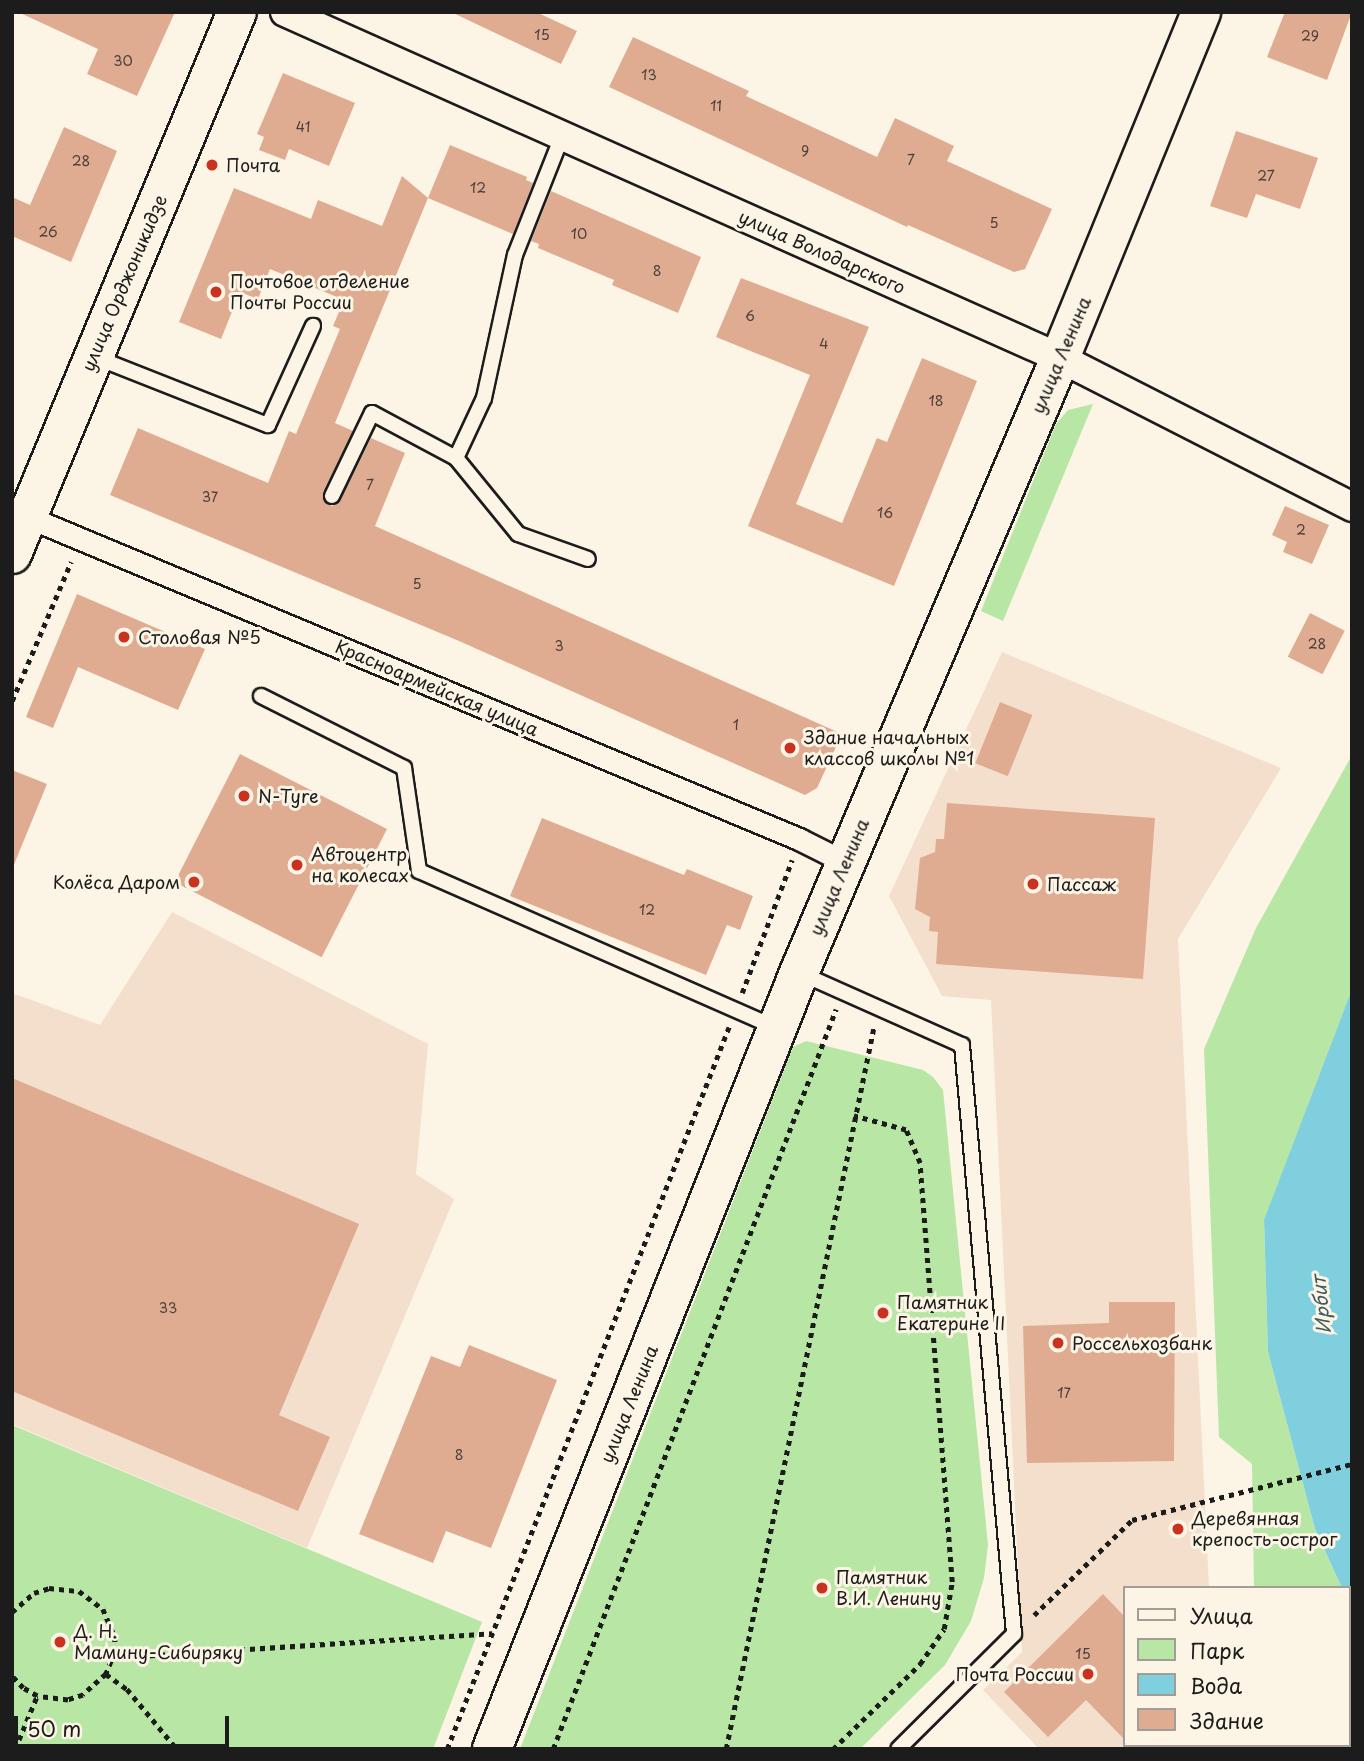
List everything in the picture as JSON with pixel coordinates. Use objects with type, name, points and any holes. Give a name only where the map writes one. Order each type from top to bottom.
[{"type":"main road","name":"улица Орджоникидзе","points":[[12,554],[237,12]]},
{"type":"main road","name":"улица Ленина","points":[[492,1749],[799,973],[1060,358],[1201,12]]},
{"type":"street","name":"улица Володарского","points":[[285,12],[1060,358],[1352,507]]},
{"type":"street","name":"Красноармейская улица","points":[[28,517],[799,839],[845,862]]},
{"type":"lane","points":[[456,458],[484,398],[516,255],[562,136]]},
{"type":"lane","points":[[94,356],[268,425],[313,326]]},
{"type":"lane","points":[[332,496],[372,414],[456,458],[518,534],[588,559]]},
{"type":"lane","points":[[261,696],[404,768],[419,871],[777,1029]]},
{"type":"lane","points":[[799,973],[962,1045],[1014,1634],[898,1749]]},
{"type":"path","points":[[12,701],[81,538]]},
{"type":"path","points":[[447,1749],[736,1009],[799,839]]},
{"type":"path","points":[[553,1749],[843,992]]},
{"type":"path","points":[[726,1749],[878,1008]]},
{"type":"path","points":[[833,1749],[920,1664],[944,1629],[952,1582],[920,1163],[906,1130],[854,1116]]},
{"type":"path","points":[[1014,1634],[1132,1520],[1352,1464]]},
{"type":"path","points":[[12,1612],[34,1593],[49,1588],[79,1591],[103,1609],[113,1629],[115,1652],[106,1674],[96,1686],[75,1697],[52,1700],[37,1696],[12,1676]]},
{"type":"path","points":[[115,1652],[140,1656],[492,1633]]},
{"type":"path","points":[[106,1674],[127,1689],[177,1749]]},
{"type":"path","points":[[15,1749],[37,1696]]},
{"type":"shaded area","points":[[1002,652],[1281,768],[1178,939],[1209,1586],[1122,1586],[1122,1747],[1176,1747],[1174,1749],[1039,1749],[983,1690],[1022,1652],[991,1000],[942,996],[889,896]]},
{"type":"shaded area","points":[[172,912],[428,1044],[416,1174],[454,1199],[307,1548],[12,1424],[12,993],[100,1025]]},
{"type":"green space","points":[[1093,404],[1003,621],[981,611],[1056,424],[1068,410]]},
{"type":"green space","points":[[1352,755],[1352,989],[1264,1221],[1268,1352],[1315,1529],[1341,1586],[1254,1586],[1252,1464],[1219,1437],[1204,1049],[1256,928]]},
{"type":"green space","points":[[806,1041],[923,1070],[933,1077],[943,1090],[988,1545],[984,1578],[971,1621],[945,1665],[860,1749],[520,1749],[793,1047]]},
{"type":"green space","points":[[12,1425],[482,1622],[433,1749],[12,1749]]},
{"type":"green space","points":[[1350,1606],[1352,1749],[1331,1747],[1350,1747]]},
{"type":"water","name":"Ирбит","points":[[1352,989],[1352,1610],[1350,1586],[1341,1586],[1315,1529],[1268,1352],[1264,1220]]},
{"type":"building","points":[[18,12],[175,12],[137,96],[87,74],[98,49]]},
{"type":"building","points":[[451,12],[536,12],[577,31],[561,64]]},
{"type":"building","points":[[1285,12],[1352,12],[1327,80],[1267,57]]},
{"type":"building","points":[[633,37],[749,91],[746,96],[877,157],[895,118],[954,146],[947,161],[1052,209],[1025,269],[1014,272],[908,225],[907,227],[609,87]]},
{"type":"building","points":[[283,73],[355,103],[329,166],[289,149],[285,160],[259,150],[264,137],[257,134]]},
{"type":"building","points":[[64,127],[117,151],[71,262],[12,236],[12,197],[30,205]]},
{"type":"building","points":[[1236,131],[1318,158],[1300,209],[1256,194],[1247,218],[1210,206]]},
{"type":"building","points":[[450,145],[527,177],[526,180],[533,183],[513,234],[428,198]]},
{"type":"building","points":[[402,176],[428,198],[335,423],[353,431],[323,492],[324,501],[332,506],[340,501],[371,438],[405,453],[375,526],[842,734],[817,788],[805,795],[459,641],[110,495],[138,428],[268,483],[289,431],[296,434],[340,329],[333,326],[344,300],[270,269],[258,299],[240,292],[221,339],[179,322],[234,188],[311,219],[318,200],[382,226]]},
{"type":"building","points":[[551,191],[701,257],[678,313],[612,285],[614,280],[538,248],[539,244],[531,241]]},
{"type":"building","points":[[741,278],[869,327],[796,504],[842,523],[877,438],[887,442],[922,358],[977,381],[894,586],[748,526],[810,375],[716,337]]},
{"type":"building","points":[[1285,506],[1329,525],[1312,564],[1283,552],[1287,542],[1272,535]]},
{"type":"building","points":[[77,594],[205,649],[178,710],[78,667],[53,728],[26,717]]},
{"type":"building","points":[[1310,613],[1345,631],[1323,674],[1288,657]]},
{"type":"building","points":[[1000,702],[1032,715],[1008,776],[975,763]]},
{"type":"building","points":[[240,754],[387,829],[322,957],[175,882]]},
{"type":"building","points":[[12,770],[47,784],[13,867],[12,867]]},
{"type":"building","name":"Пассаж","points":[[947,803],[1155,818],[1143,979],[936,964],[938,932],[929,931],[930,917],[915,909],[920,858],[935,852],[936,839],[944,839]]},
{"type":"building","points":[[542,818],[684,875],[687,869],[753,896],[740,930],[727,925],[706,975],[510,896]]},
{"type":"building","points":[[12,1078],[359,1224],[279,1415],[330,1437],[298,1511],[12,1391]]},
{"type":"building","points":[[1109,1302],[1175,1302],[1174,1461],[1027,1463],[1023,1326],[1109,1323]]},
{"type":"building","points":[[469,1345],[557,1380],[491,1548],[446,1531],[433,1563],[359,1534],[431,1356],[460,1367]]},
{"type":"building","points":[[1103,1594],[1122,1614],[1122,1737],[1086,1700],[1048,1737],[1004,1692]]},
{"type":"place","name":"Почта","points":[[212,165]]},
{"type":"place","name":"Почтовое отделение Почты России","points":[[216,292]]},
{"type":"place","name":"Столовая №5","points":[[124,637]]},
{"type":"place","name":"Здание начальных классов школы №1","points":[[790,748]]},
{"type":"place","name":"N-Tyre","points":[[244,796]]},
{"type":"place","name":"Автоцентр на колесах","points":[[297,865]]},
{"type":"place","name":"Колёса Даром","points":[[194,882]]},
{"type":"place","name":"Пассаж","points":[[1033,884]]},
{"type":"place","name":"Памятник Екатерине II","points":[[883,1313]]},
{"type":"place","name":"Россельхозбанк","points":[[1058,1343]]},
{"type":"place","name":"Деревянная крепость-острог","points":[[1178,1529]]},
{"type":"place","name":"Памятник В.И. Ленину","points":[[822,1588]]},
{"type":"place","name":"Д. Н. Мамину-Сибиряку","points":[[60,1642]]},
{"type":"place","name":"Почта России","points":[[1088,1674]]}]
